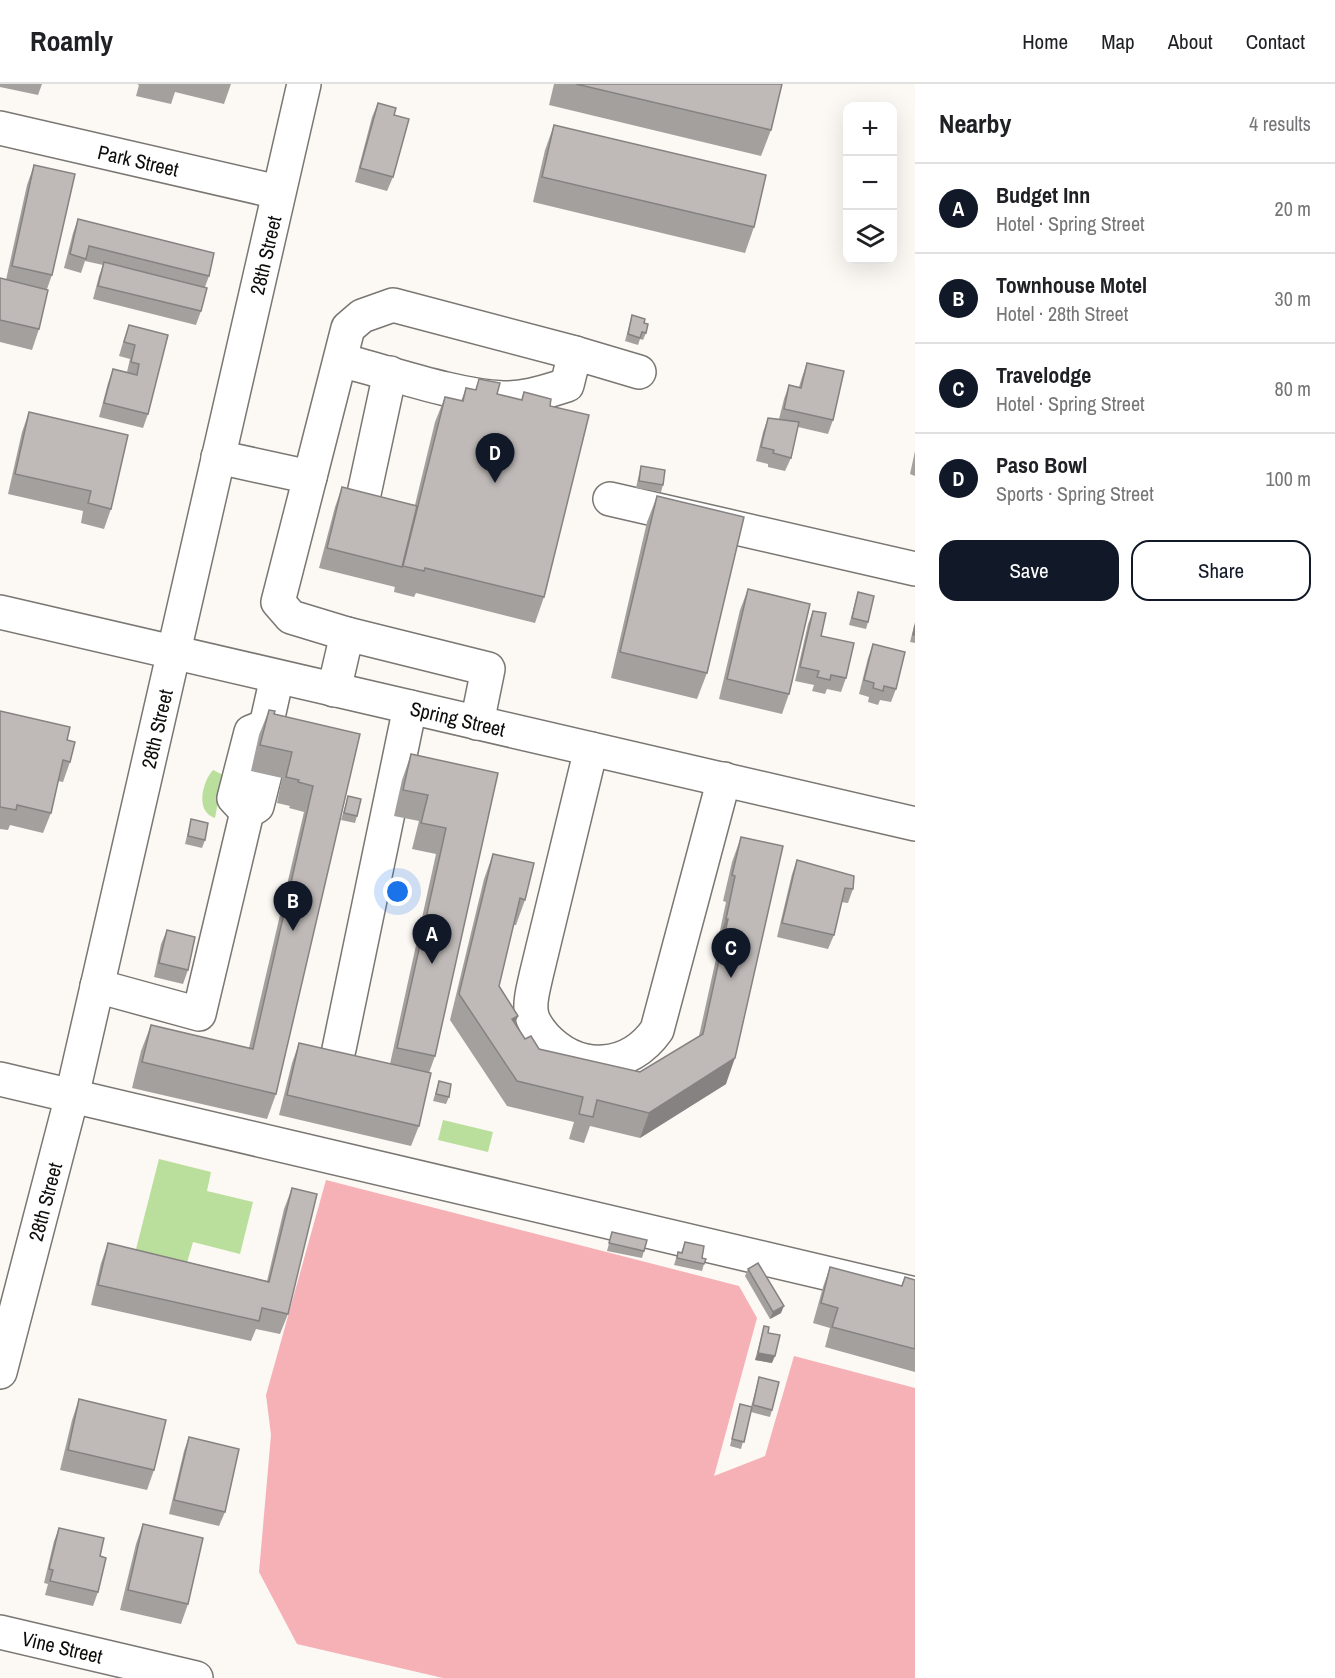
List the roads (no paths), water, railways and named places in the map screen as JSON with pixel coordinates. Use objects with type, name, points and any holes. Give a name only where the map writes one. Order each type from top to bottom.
[{"type":"street","name":"28th Street","points":[[2,1353],[72,1096],[304,84]]},
{"type":"street","name":"Park Street","points":[[0,128],[278,192]]},
{"type":"street","points":[[477,723],[488,669],[347,634],[291,617],[278,602],[348,328],[362,316],[393,305],[639,372]]},
{"type":"street","points":[[340,360],[471,393],[504,398],[537,394],[567,385],[575,353]]},
{"type":"street","points":[[362,503],[390,373]]},
{"type":"street","points":[[218,457],[310,477]]},
{"type":"street","points":[[610,499],[915,569]]},
{"type":"street","name":"Spring Street","points":[[0,612],[915,824]]},
{"type":"street","points":[[334,690],[347,634]]},
{"type":"street","points":[[247,812],[234,798],[251,732],[269,734],[277,677]]},
{"type":"street","points":[[339,1049],[410,707]]},
{"type":"street","points":[[591,748],[530,1009],[536,1027],[556,1048],[577,1059],[604,1063],[626,1058],[647,1044],[657,1030],[724,779]]},
{"type":"street","points":[[97,986],[199,1014],[247,812],[257,806],[265,774]]},
{"type":"street","points":[[0,1079],[915,1294]]},
{"type":"street","name":"Vine Street","points":[[0,1632],[196,1678]]},
{"type":"place","name":"Paso Bowl","points":[[495,483]]},
{"type":"place","name":"Townhouse Motel","points":[[293,931]]},
{"type":"place","name":"Budget Inn","points":[[432,964]]},
{"type":"place","name":"Travelodge","points":[[731,978]]}]
